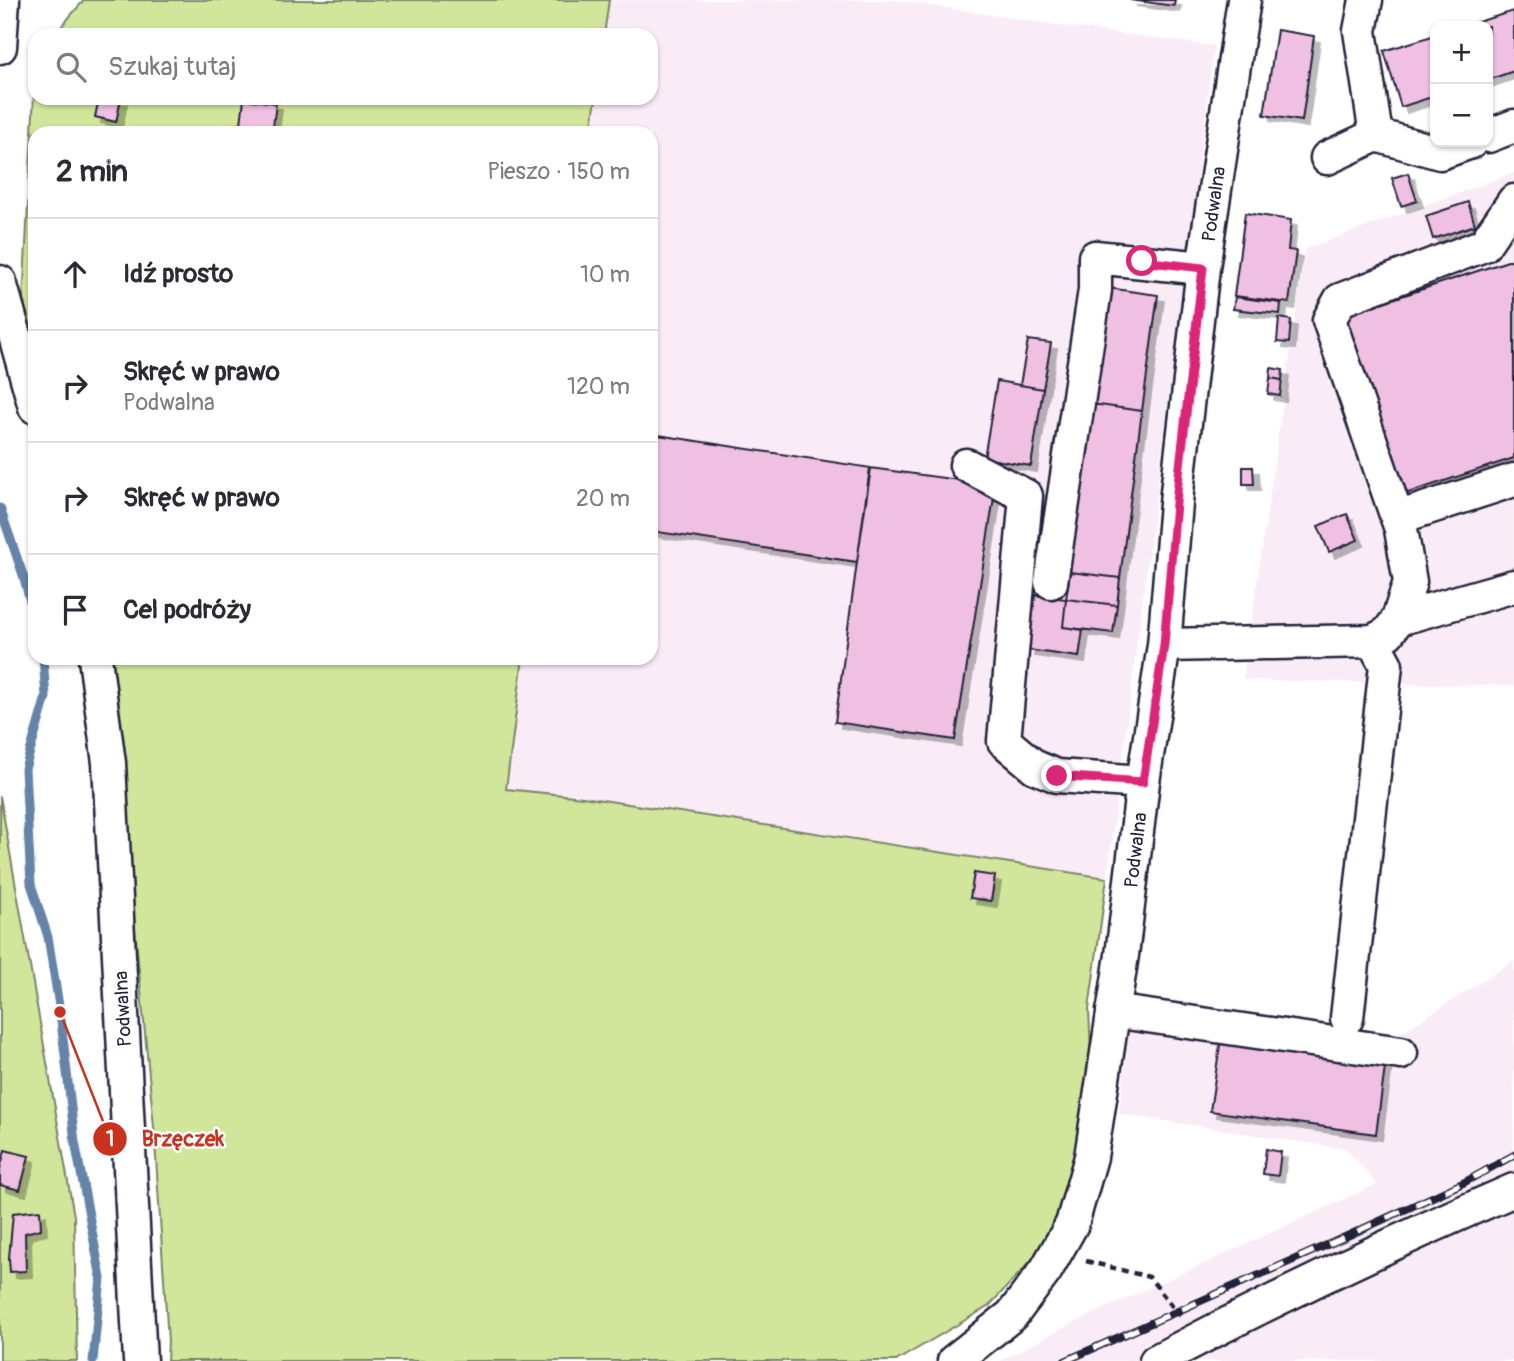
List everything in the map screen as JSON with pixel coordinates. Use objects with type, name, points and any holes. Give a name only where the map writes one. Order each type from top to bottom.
[{"type":"street","points":[[0,47],[3,0]]},
{"type":"street","name":"Podwalna","points":[[954,1361],[1012,1315],[1045,1270],[1072,1224],[1091,1157],[1122,955],[1143,782],[1164,645],[1177,492],[1203,268],[1244,0]]},
{"type":"street","points":[[1366,0],[1360,30],[1376,135]]},
{"type":"street","points":[[1493,134],[1514,126]]},
{"type":"street","points":[[1328,158],[1376,135],[1440,153],[1457,147]]},
{"type":"street","points":[[1164,645],[1373,641],[1388,633],[1398,619],[1410,582],[1401,529],[1329,320],[1340,300],[1484,245],[1514,201]]},
{"type":"street","points":[[1051,582],[1095,290],[1095,257],[1203,268]]},
{"type":"street","points":[[0,282],[28,382]]},
{"type":"street","points":[[966,465],[1026,496],[1004,741],[1035,767],[1057,776],[1143,782]]},
{"type":"street","points":[[1397,518],[1514,480]]},
{"type":"street","points":[[1398,619],[1514,586]]},
{"type":"street","points":[[1348,1018],[1385,665],[1373,641]]},
{"type":"street","name":"Podwalna","points":[[96,665],[109,763],[140,1361]]},
{"type":"street","points":[[1113,1011],[1401,1053]]},
{"type":"street","points":[[1156,1361],[1426,1229],[1514,1191]]},
{"type":"path","points":[[1055,1254],[1149,1277],[1198,1339]]},
{"type":"shaded area","points":[[609,0],[896,0],[1214,46],[1107,878],[583,797],[506,789],[522,665],[658,665],[658,126],[592,126],[595,105],[658,105],[658,28],[605,28]]},
{"type":"shaded area","points":[[1514,173],[1514,686],[1243,680],[1305,249]]},
{"type":"shaded area","points":[[1514,961],[1514,1361],[1000,1361],[1069,1325],[1377,1184],[1346,1149],[1119,1114],[1133,1005],[1393,1038]]},
{"type":"green space","points":[[84,0],[609,0],[605,28],[60,28]]},
{"type":"green space","points":[[33,105],[595,105],[592,126],[32,126]]},
{"type":"green space","points":[[28,207],[28,325],[23,301]]},
{"type":"green space","points":[[110,665],[522,665],[506,789],[583,797],[1107,878],[1089,1009],[1094,1123],[1052,1238],[989,1306],[896,1361],[167,1361],[168,1341],[154,1127]]},
{"type":"green space","points":[[0,796],[74,1216],[77,1361],[0,1361]]},
{"type":"building","points":[[1130,0],[1175,0],[1174,6]]},
{"type":"building","points":[[1514,11],[1514,71],[1493,78],[1493,21],[1481,21]]},
{"type":"building","points":[[1277,30],[1314,36],[1302,121],[1264,115]]},
{"type":"building","points":[[1430,37],[1430,98],[1401,107],[1384,51]]},
{"type":"building","points":[[98,105],[120,105],[116,122],[95,117]]},
{"type":"building","points":[[243,105],[276,105],[273,126],[241,124]]},
{"type":"building","points":[[1408,173],[1417,201],[1401,206],[1392,178]]},
{"type":"building","points":[[1468,202],[1475,225],[1433,239],[1426,216]]},
{"type":"building","points":[[1245,213],[1291,220],[1288,250],[1296,251],[1289,303],[1234,296]]},
{"type":"building","points":[[1514,259],[1514,458],[1399,496],[1341,316]]},
{"type":"building","points":[[1108,288],[1158,295],[1142,411],[1092,404]]},
{"type":"building","points":[[1235,297],[1281,303],[1280,314],[1233,309]]},
{"type":"building","points":[[1279,318],[1291,320],[1289,343],[1277,342]]},
{"type":"building","points":[[1028,340],[1051,343],[1043,389],[1020,385]]},
{"type":"building","points":[[1271,368],[1283,370],[1282,380],[1270,378]]},
{"type":"building","points":[[1270,378],[1282,380],[1280,396],[1268,394]]},
{"type":"building","points":[[997,381],[1043,389],[1031,466],[984,458]]},
{"type":"building","points":[[1092,404],[1142,411],[1120,578],[1070,572]]},
{"type":"building","points":[[658,435],[871,468],[857,562],[658,532]]},
{"type":"building","points":[[1243,467],[1253,467],[1254,484],[1243,484]]},
{"type":"building","points":[[870,468],[996,485],[955,740],[835,722]]},
{"type":"building","points":[[1347,514],[1358,540],[1329,552],[1318,526]]},
{"type":"building","points":[[1070,572],[1120,578],[1117,605],[1066,599]]},
{"type":"building","points":[[1035,595],[1066,599],[1063,627],[1083,630],[1079,657],[1028,650]]},
{"type":"building","points":[[1066,599],[1117,605],[1113,633],[1063,627]]},
{"type":"building","points":[[974,873],[995,876],[991,901],[970,898]]},
{"type":"building","points":[[1221,1038],[1386,1060],[1376,1134],[1210,1111]]},
{"type":"building","points":[[1266,1149],[1281,1152],[1278,1176],[1263,1174]]},
{"type":"building","points":[[5,1150],[29,1156],[20,1190],[0,1185],[0,1169]]},
{"type":"building","points":[[40,1210],[41,1229],[25,1233],[26,1271],[10,1272],[13,1213]]},
{"type":"waterway","points":[[0,508],[28,593]]},
{"type":"waterway","points":[[44,665],[46,697],[25,769],[31,884],[48,937],[60,1012],[75,1142],[101,1278],[93,1361]]},
{"type":"railway","points":[[1065,1361],[1465,1182],[1514,1155]]},
{"type":"place","name":"Brzęczek","points":[[60,1012]]},
{"type":"route","points":[[1057,776],[1143,782],[1164,645],[1177,492],[1203,268],[1142,261]]}]
